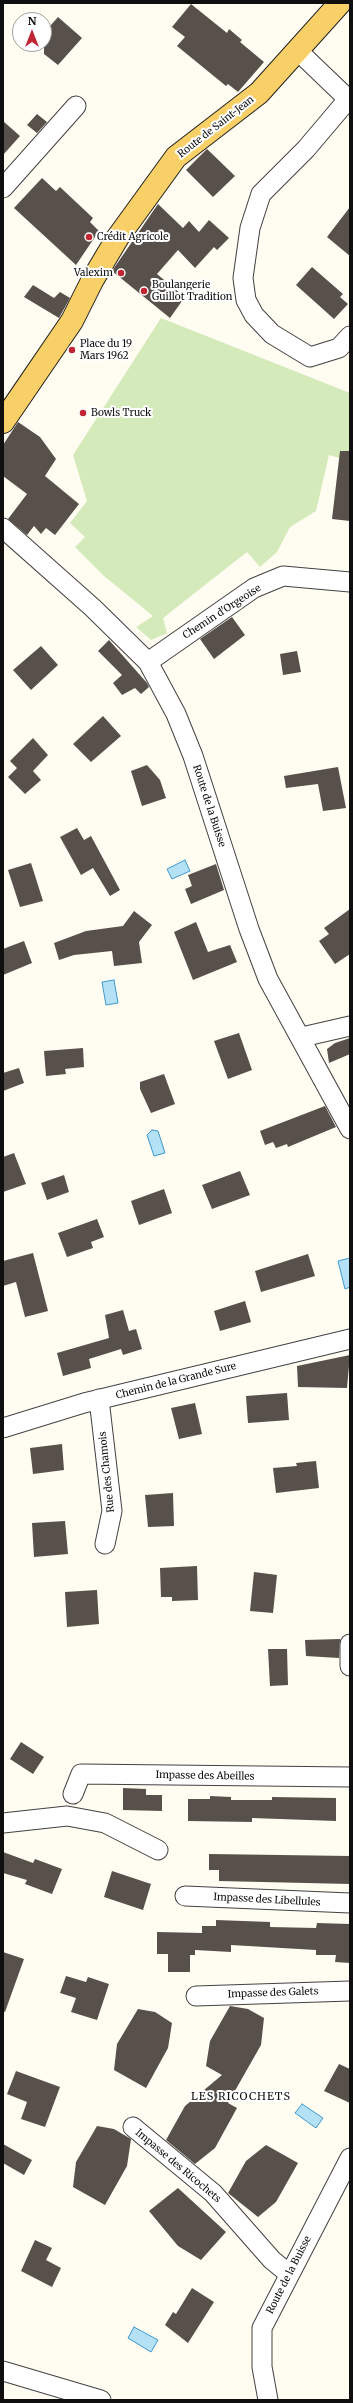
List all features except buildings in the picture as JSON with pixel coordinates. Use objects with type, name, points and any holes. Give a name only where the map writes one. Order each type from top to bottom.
[{"type":"main road","name":"Route de Saint-Jean","points":[[6,411],[72,321],[92,279],[118,236],[176,157],[259,93],[340,3]]},
{"type":"street","points":[[298,51],[349,98],[306,149],[261,194],[250,228],[243,278],[246,300],[254,315],[272,334],[310,357],[338,348],[350,336]]},
{"type":"street","points":[[3,188],[76,106]]},
{"type":"street","name":"Route de la Buisse","points":[[3,528],[93,608],[148,662],[176,714],[192,756],[249,929],[268,979],[302,1037],[350,1129]]},
{"type":"street","name":"Chemin d'Orgeoise","points":[[148,662],[254,588],[283,576],[350,582]]},
{"type":"street","points":[[302,1037],[350,1026]]},
{"type":"street","name":"Chemin de la Grande Sure","points":[[3,1428],[99,1399],[350,1339]]},
{"type":"street","name":"Rue des Chamois","points":[[99,1399],[112,1512],[105,1544]]},
{"type":"street","points":[[350,1644],[350,1666]]},
{"type":"street","name":"Impasse des Abeilles","points":[[73,1794],[81,1774],[350,1777]]},
{"type":"street","points":[[3,1823],[67,1816],[105,1823],[158,1850]]},
{"type":"street","name":"Impasse des Libellules","points":[[184,1896],[350,1903]]},
{"type":"street","name":"Impasse des Galets","points":[[196,1996],[350,1991]]},
{"type":"street","name":"Impasse des Ricochets","points":[[133,2128],[213,2193],[272,2260],[289,2274]]},
{"type":"street","name":"Route de la Buisse","points":[[268,2400],[262,2367],[262,2328],[350,2158]]},
{"type":"street","points":[[3,2371],[101,2400]]},
{"type":"green space","points":[[161,318],[350,393],[350,461],[329,455],[316,511],[290,527],[277,552],[260,567],[247,552],[163,618],[167,633],[151,640],[136,627],[153,616],[104,576],[75,547],[85,537],[70,523],[87,501],[73,455]]},
{"type":"water","points":[[185,860],[190,871],[172,879],[167,869]]},
{"type":"water","points":[[114,980],[118,1003],[106,1005],[102,982]]},
{"type":"water","points":[[152,1130],[158,1131],[165,1153],[154,1156],[147,1135]]},
{"type":"water","points":[[350,1258],[350,1287],[345,1289],[338,1261]]},
{"type":"water","points":[[302,2104],[323,2118],[316,2128],[295,2113]]},
{"type":"water","points":[[134,2327],[158,2340],[151,2352],[128,2338]]},
{"type":"place","name":"Crédit Agricole","points":[[89,237]]},
{"type":"place","name":"Valexim","points":[[121,273]]},
{"type":"place","name":"Boulangerie Guillot Tradition","points":[[144,291]]},
{"type":"place","name":"Place du 19 Mars 1962","points":[[72,350]]},
{"type":"place","name":"Bowls Truck","points":[[83,413]]},
{"type":"district","name":"LES RICOCHETS","points":[[241,2097]]}]
